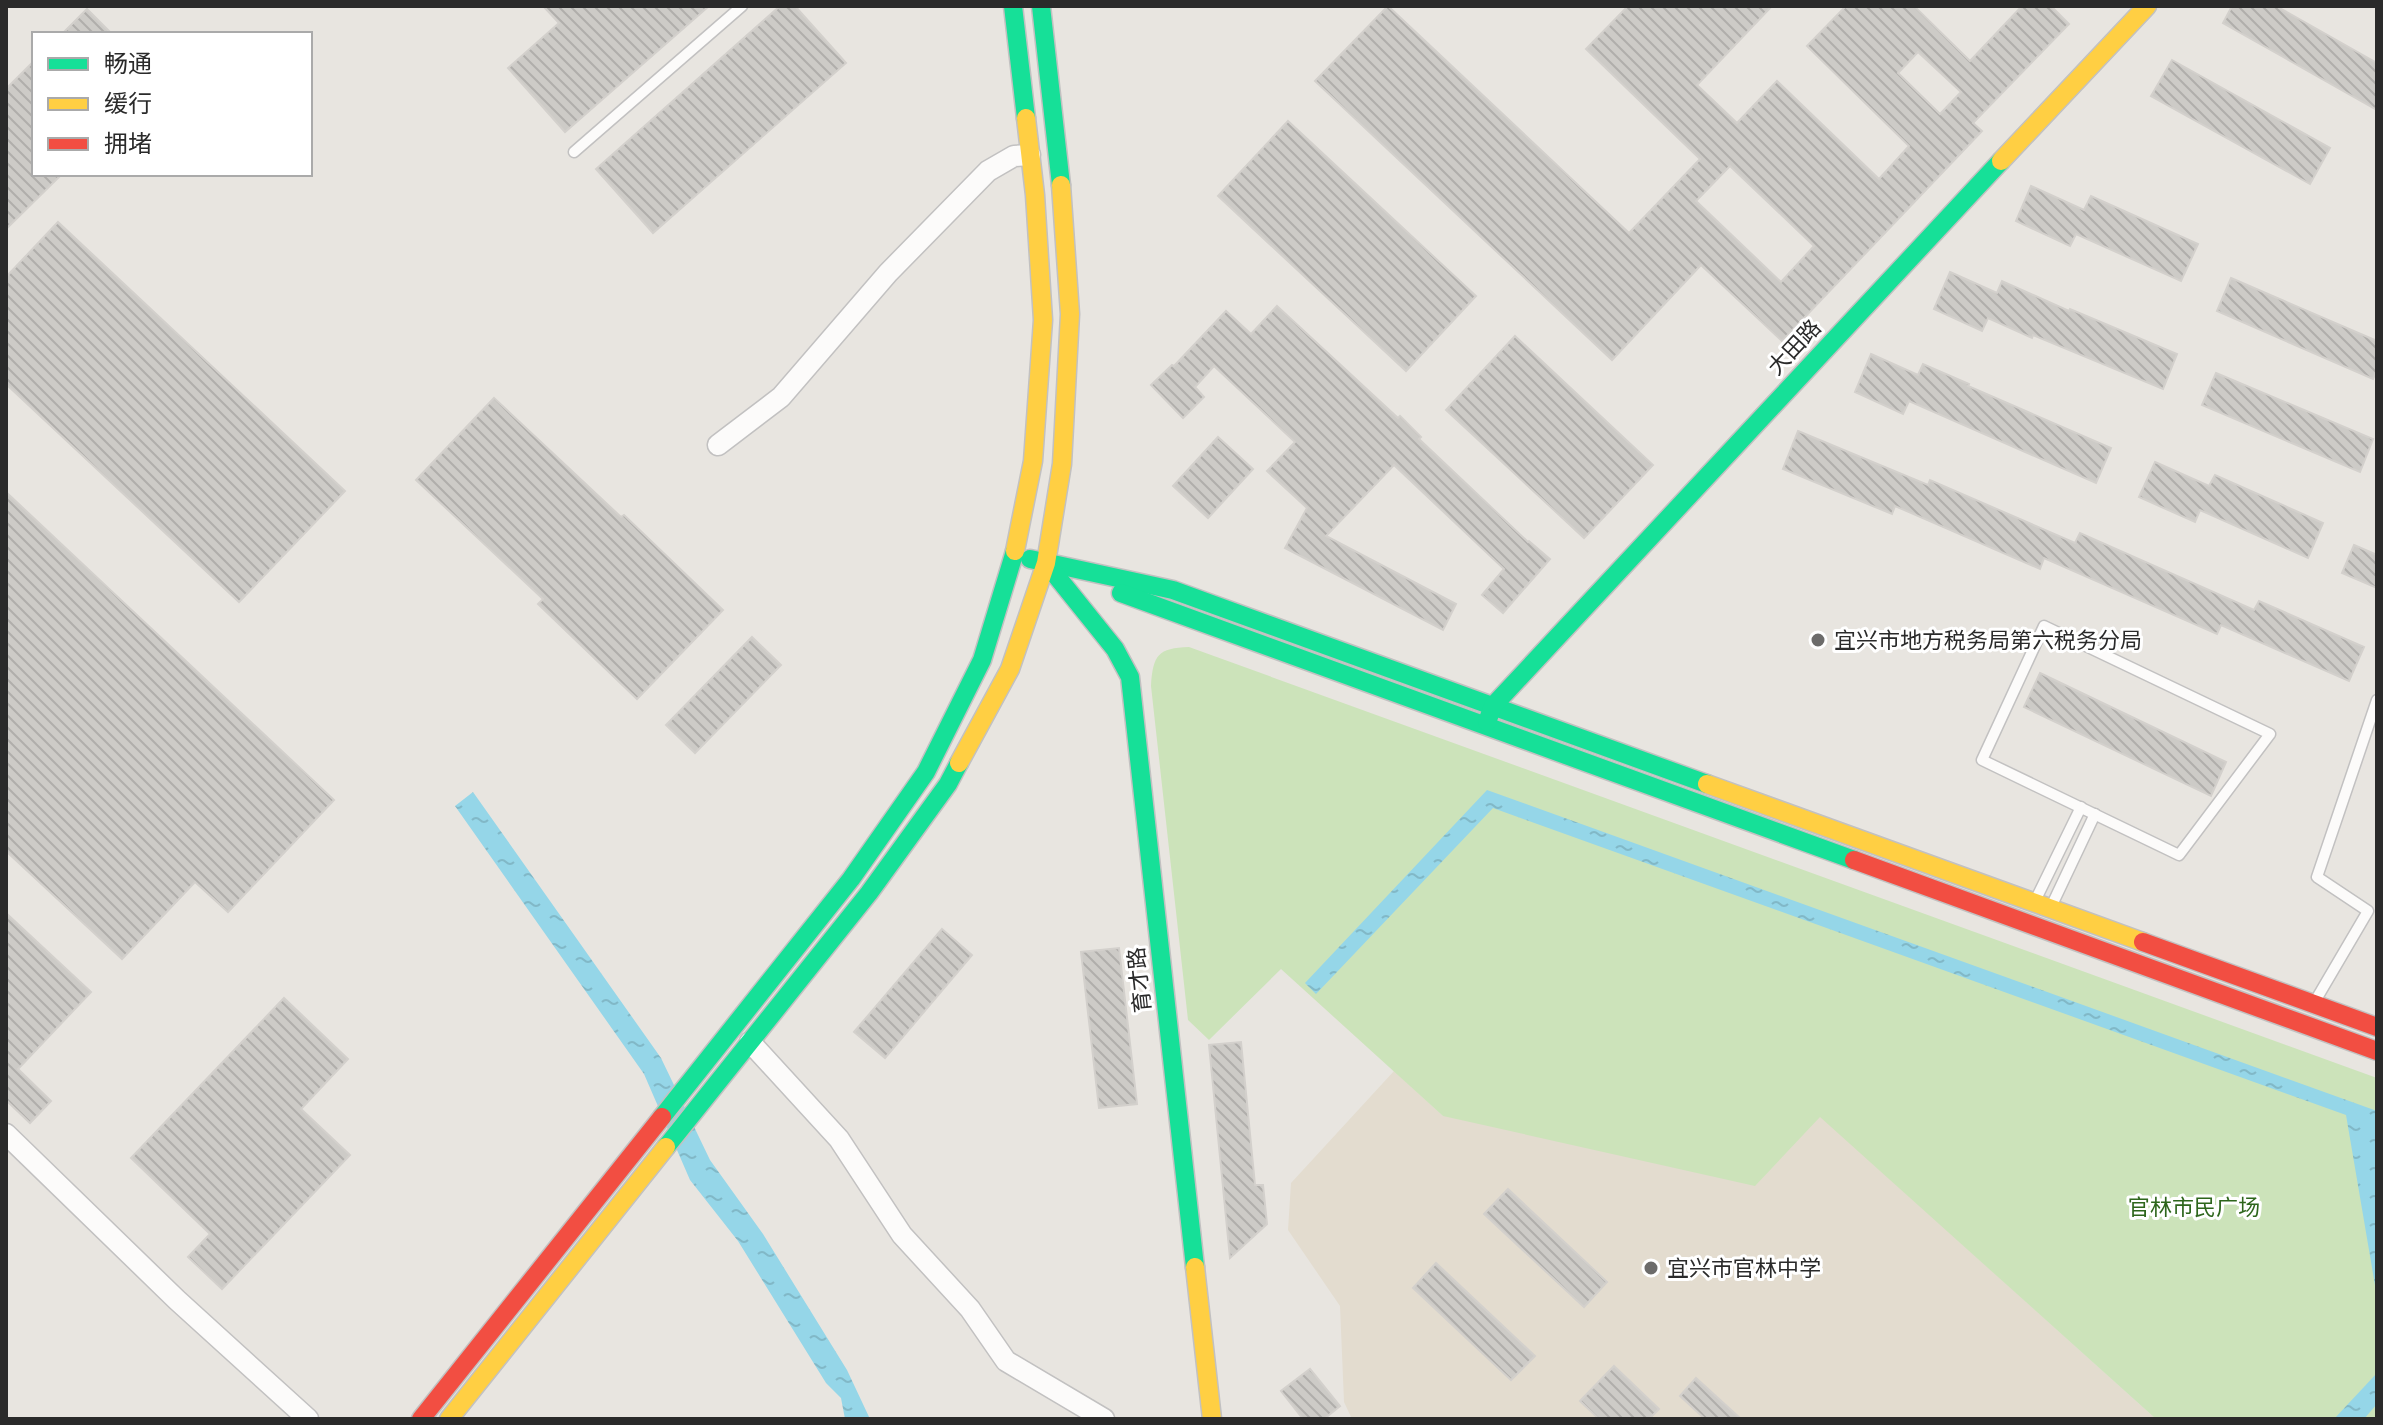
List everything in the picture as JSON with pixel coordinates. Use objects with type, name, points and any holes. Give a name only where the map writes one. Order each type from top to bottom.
[{"type":"main road","points":[[421,1419],[851,879],[926,772],[982,660],[1014,555],[1033,461],[1043,320],[1035,195],[1013,6]]},
{"type":"main road","points":[[449,1419],[869,893],[948,784],[1010,669],[1046,563],[1062,464],[1070,314],[1061,189],[1041,6]]},
{"type":"main road","name":"大田路","points":[[1485,727],[1493,706],[2147,6]]},
{"type":"main road","points":[[1014,555],[1173,590],[2377,1027]]},
{"type":"main road","points":[[1046,563],[1167,611],[2377,1051]]},
{"type":"main road","name":"育才路","points":[[1046,563],[1115,649],[1130,677],[1212,1419]]},
{"type":"main road","points":[[2304,1025],[2313,1004]]},
{"type":"street","points":[[718,445],[781,397],[888,273],[988,171],[1014,156],[1030,155]]},
{"type":"street","points":[[750,1042],[839,1139],[902,1235],[970,1309],[1006,1361],[1104,1419]]},
{"type":"street","points":[[6,1134],[177,1300],[308,1419]]},
{"type":"lane","points":[[574,152],[742,6]]},
{"type":"lane","points":[[2044,626],[2270,734],[2179,855],[2095,814],[1982,760],[2044,626]]},
{"type":"lane","points":[[2313,1004],[2368,911],[2317,877],[2373,729],[2377,700]]},
{"type":"lane","points":[[2042,906],[2081,807]]},
{"type":"lane","points":[[2042,906],[2095,814]]},
{"type":"shaded area","name":"宜兴市官林中学","points":[[1394,1071],[1443,1116],[1820,1116],[2156,1419],[1352,1419],[1344,1402],[1340,1306],[1288,1230],[1291,1183]]},
{"type":"green space","name":"官林市民广场","points":[[1189,647],[2377,1078],[2377,1419],[2156,1419],[1820,1117],[1755,1186],[1443,1116],[1281,969],[1209,1040],[1188,1020],[1151,686],[1153,667],[1159,655],[1170,649]]},
{"type":"water","points":[[1487,790],[2377,1111],[2377,1297],[2346,1115],[1493,808],[1316,994],[1305,983]]},
{"type":"water","points":[[473,792],[661,1058],[710,1160],[763,1234],[847,1370],[870,1419],[845,1419],[841,1398],[826,1383],[738,1241],[690,1180],[644,1074],[455,806]]},
{"type":"water","points":[[2377,1373],[2377,1404],[2364,1419],[2334,1419]]},
{"type":"building","points":[[543,6],[709,6],[565,132],[508,68],[559,23]]},
{"type":"building","points":[[780,6],[795,6],[846,63],[653,233],[596,169]]},
{"type":"building","points":[[1388,6],[1629,233],[1700,159],[1586,49],[1628,6],[1772,6],[1697,85],[1737,123],[1777,81],[1879,179],[1909,146],[1807,46],[1846,6],[1914,6],[1970,61],[2022,6],[2051,6],[2069,24],[1973,123],[1982,131],[1782,341],[1701,265],[1612,360],[1315,81]],"holes":[[[1918,52],[1961,92],[1940,114],[1898,73]],[[1730,166],[1814,246],[1781,282],[1696,201]]]},
{"type":"building","points":[[2232,6],[2276,6],[2377,63],[2377,110],[2223,23]]},
{"type":"building","points":[[87,9],[110,32],[64,32]]},
{"type":"building","points":[[2172,60],[2330,148],[2310,184],[2151,96]]},
{"type":"building","points":[[32,63],[32,176],[60,176],[6,229],[6,89]]},
{"type":"building","points":[[1288,121],[1476,296],[1406,371],[1218,196]]},
{"type":"building","points":[[2031,186],[2084,210],[2091,196],[2198,244],[2181,281],[2076,234],[2070,246],[2016,221]]},
{"type":"building","points":[[58,222],[345,491],[239,602],[6,384],[6,277]]},
{"type":"building","points":[[1950,272],[1997,293],[2002,281],[2177,354],[2163,389],[1988,318],[1982,331],[1934,309]]},
{"type":"building","points":[[2231,278],[2377,341],[2377,370],[2373,379],[2217,311]]},
{"type":"building","points":[[1277,306],[1398,418],[1400,416],[1421,437],[1419,439],[1550,559],[1503,613],[1482,595],[1504,569],[1394,465],[1326,536],[1456,604],[1443,630],[1285,548],[1307,508],[1267,471],[1295,442],[1214,366],[1195,387],[1204,397],[1183,418],[1151,385],[1174,366],[1226,311],[1251,334]]},
{"type":"building","points":[[1515,336],[1653,465],[1584,538],[1446,410]]},
{"type":"building","points":[[1871,354],[1918,375],[1923,364],[2111,448],[2096,483],[1909,401],[1903,414],[1855,392]]},
{"type":"building","points":[[2216,373],[2373,439],[2360,472],[2202,405]]},
{"type":"building","points":[[494,398],[621,517],[624,515],[723,610],[637,699],[538,604],[543,599],[416,480]]},
{"type":"building","points":[[1798,431],[1928,485],[1930,480],[2075,543],[2080,533],[2254,610],[2259,601],[2364,647],[2349,681],[2221,625],[2217,634],[2044,558],[2040,569],[1895,506],[1892,514],[1783,469]]},
{"type":"building","points":[[1218,437],[1253,469],[1208,518],[1173,486]]},
{"type":"building","points":[[2155,462],[2209,486],[2215,475],[2323,523],[2308,558],[2200,510],[2195,522],[2139,497]]},
{"type":"building","points":[[6,492],[334,800],[228,912],[195,882],[122,959],[6,851]]},
{"type":"building","points":[[2354,545],[2377,555],[2377,588],[2342,573]]},
{"type":"building","points":[[752,637],[781,665],[695,753],[666,725]]},
{"type":"building","points":[[2040,673],[2226,762],[2211,796],[2024,707]]},
{"type":"building","points":[[6,913],[91,992],[18,1069],[51,1101],[30,1123],[6,1100]]},
{"type":"building","points":[[942,929],[972,955],[885,1058],[854,1032]]},
{"type":"building","points":[[1119,948],[1137,1104],[1099,1108],[1081,952]]},
{"type":"building","points":[[284,998],[348,1059],[301,1109],[350,1155],[222,1289],[188,1257],[210,1234],[131,1158]]},
{"type":"building","points":[[1241,1042],[1255,1185],[1263,1185],[1267,1224],[1230,1258],[1209,1045]]},
{"type":"building","points":[[1508,1189],[1607,1282],[1584,1307],[1484,1214]]},
{"type":"building","points":[[1436,1263],[1535,1356],[1511,1380],[1413,1288]]},
{"type":"building","points":[[1614,1366],[1659,1409],[1649,1419],[1599,1419],[1580,1401]]},
{"type":"building","points":[[1310,1369],[1340,1406],[1324,1419],[1303,1419],[1281,1391]]},
{"type":"building","points":[[1696,1378],[1741,1419],[1705,1419],[1680,1396]]},
{"type":"traffic: fast","points":[[1013,6],[1026,118]]},
{"type":"traffic: fast","points":[[1041,6],[1061,185]]},
{"type":"traffic: fast","points":[[1487,722],[1493,706],[2001,161]]},
{"type":"traffic: fast","points":[[662,1117],[851,879],[926,772],[982,660],[1015,551]]},
{"type":"traffic: fast","points":[[1030,559],[1173,590],[1707,784]]},
{"type":"traffic: fast","points":[[1046,563],[1115,649],[1130,677],[1195,1267]]},
{"type":"traffic: fast","points":[[1121,593],[1854,860]]},
{"type":"traffic: fast","points":[[666,1147],[869,893],[948,784],[959,763]]},
{"type":"traffic: slow","points":[[2001,161],[2147,6]]},
{"type":"traffic: slow","points":[[1015,551],[1033,461],[1043,320],[1035,195],[1026,118]]},
{"type":"traffic: slow","points":[[959,763],[1010,669],[1046,563],[1062,464],[1070,314],[1061,185]]},
{"type":"traffic: slow","points":[[1707,784],[2143,942]]},
{"type":"traffic: slow","points":[[449,1419],[666,1147]]},
{"type":"traffic: slow","points":[[1195,1267],[1212,1419]]},
{"type":"traffic: jam","points":[[1854,860],[2377,1051]]},
{"type":"traffic: jam","points":[[2143,942],[2377,1027]]},
{"type":"traffic: jam","points":[[421,1419],[662,1117]]},
{"type":"place","name":"宜兴市地方税务局第六税务分局","points":[[1818,640]]},
{"type":"place","name":"宜兴市官林中学","points":[[1651,1268]]}]
